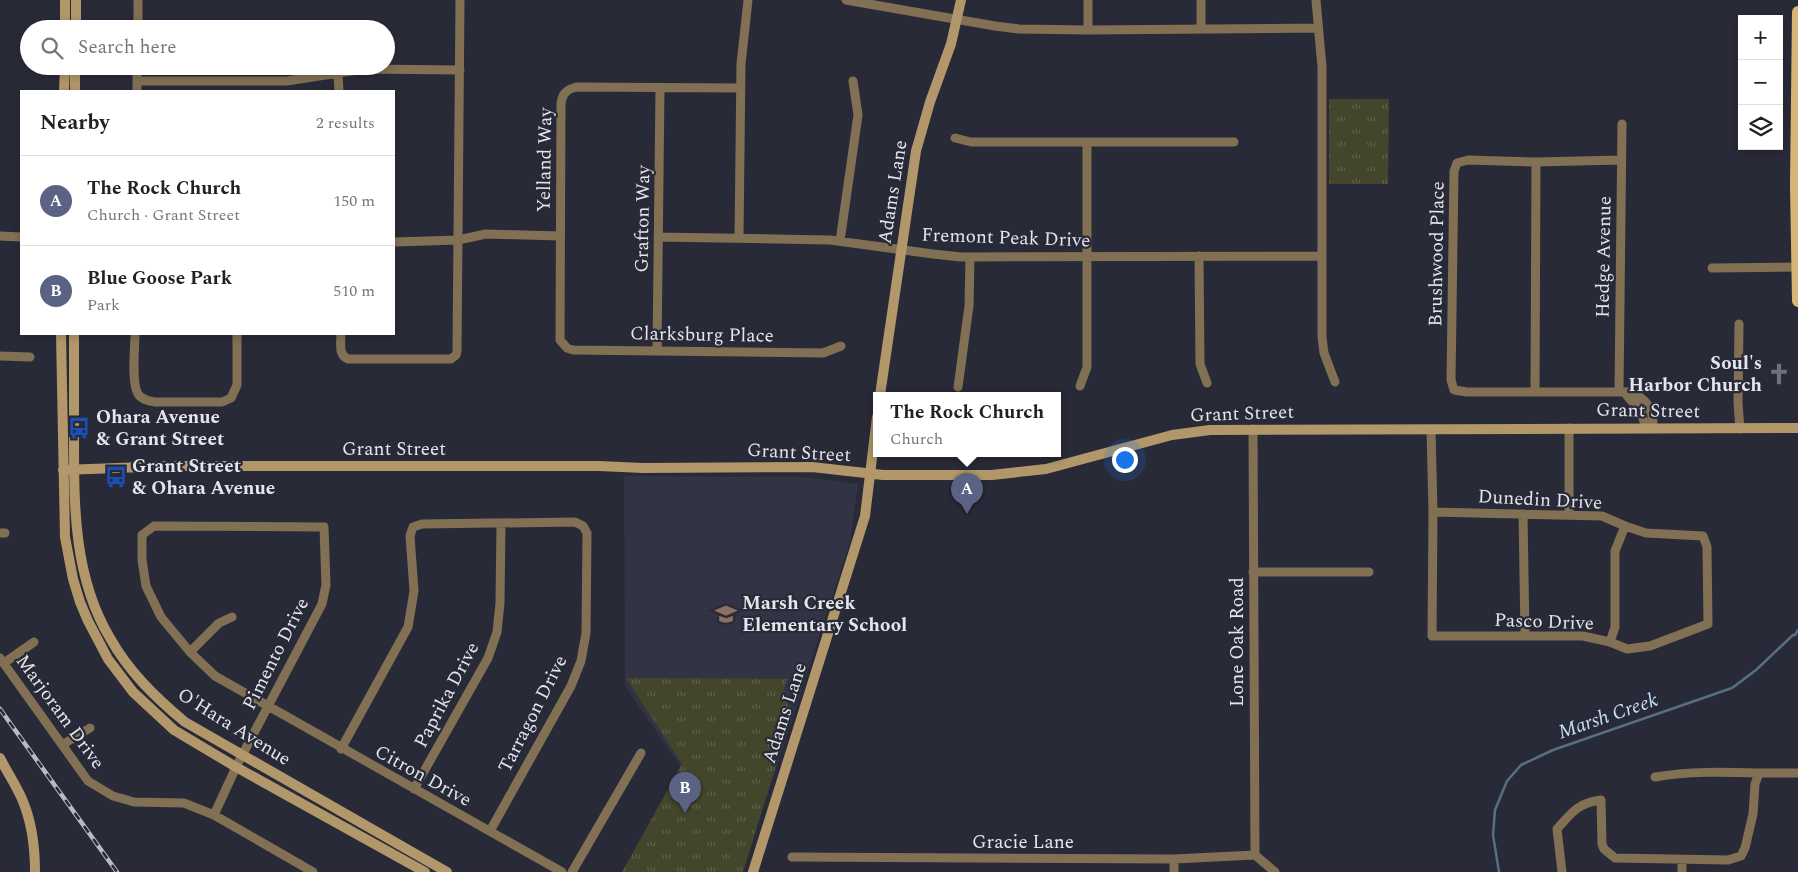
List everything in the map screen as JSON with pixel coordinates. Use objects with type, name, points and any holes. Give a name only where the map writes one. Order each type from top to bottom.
[{"type":"main road","points":[[1798,12],[1798,300]]},
{"type":"street","points":[[65,20],[66,0]]},
{"type":"street","points":[[76,0],[76,20]]},
{"type":"street","points":[[138,0],[138,20]]},
{"type":"street","points":[[341,335],[341,353],[344,357],[348,358],[453,358],[458,351],[460,0]]},
{"type":"street","points":[[739,238],[740,88],[742,48],[748,0]]},
{"type":"street","points":[[846,0],[994,26],[1020,28],[1088,30],[1318,28]]},
{"type":"street","name":"Adams Lane","points":[[880,392],[918,142],[930,102],[946,62],[961,0]]},
{"type":"street","points":[[1088,0],[1088,30]]},
{"type":"street","points":[[1201,0],[1201,29]]},
{"type":"street","points":[[1316,0],[1322,68],[1322,337],[1324,353],[1334,382]]},
{"type":"street","points":[[395,69],[460,70]]},
{"type":"street","points":[[64,90],[65,75]]},
{"type":"street","points":[[75,75],[75,90]]},
{"type":"street","points":[[137,75],[137,90]]},
{"type":"street","points":[[137,80],[287,81],[331,75]]},
{"type":"street","points":[[338,75],[338,90]]},
{"type":"street","points":[[840,241],[858,115],[853,80]]},
{"type":"street","points":[[239,81],[239,90]]},
{"type":"street","name":"Yelland Way","points":[[563,345],[559,335],[561,104],[565,92],[576,87],[740,88]]},
{"type":"street","name":"Grafton Way","points":[[657,351],[660,88]]},
{"type":"street","name":"Hedge Avenue","points":[[1622,124],[1622,391]]},
{"type":"street","points":[[955,138],[971,142],[1234,142]]},
{"type":"street","points":[[1080,386],[1087,367],[1087,142]]},
{"type":"street","name":"Brushwood Place","points":[[1535,392],[1467,392],[1454,390],[1451,380],[1454,171],[1457,163],[1468,160],[1536,162],[1622,160]]},
{"type":"street","points":[[1536,162],[1535,392],[1622,391],[1639,408],[1642,421],[1647,429]]},
{"type":"street","points":[[395,242],[458,240],[486,234],[560,236]]},
{"type":"street","points":[[0,236],[20,237]]},
{"type":"street","name":"Fremont Peak Drive","points":[[659,237],[840,241],[933,254],[970,257],[1322,256]]},
{"type":"street","points":[[1199,256],[1200,364],[1207,383]]},
{"type":"street","points":[[958,386],[970,306],[970,257]]},
{"type":"street","points":[[1712,268],[1797,267]]},
{"type":"street","points":[[1740,324],[1738,403],[1740,429]]},
{"type":"street","name":"O'Hara Avenue","points":[[61,335],[69,470],[81,562],[92,599],[109,637],[132,671],[159,700],[185,722],[447,872]]},
{"type":"street","name":"O'Hara Avenue","points":[[74,335],[65,537],[73,579],[88,621],[108,659],[133,692],[174,730],[236,768],[425,872]]},
{"type":"street","points":[[135,335],[135,385],[138,394],[146,400],[155,402],[222,402],[231,398],[237,385],[237,335]]},
{"type":"street","name":"Clarksburg Place","points":[[563,345],[573,350],[823,353],[841,346]]},
{"type":"street","points":[[0,356],[30,357]]},
{"type":"street","points":[[1569,428],[1569,514]]},
{"type":"street","name":"Grant Street","points":[[69,470],[171,466],[812,467],[870,474],[992,475],[1046,469],[1172,435],[1210,430],[1798,428]]},
{"type":"street","name":"Lone Oak Road","points":[[1253,429],[1255,855]]},
{"type":"street","points":[[1431,429],[1434,512]]},
{"type":"street","name":"Adams Lane","points":[[753,872],[862,529],[870,490],[873,450]]},
{"type":"street","name":"Dunedin Drive","points":[[1434,512],[1602,516],[1646,533],[1702,536],[1707,547],[1708,624]]},
{"type":"street","name":"Pasco Drive","points":[[1434,512],[1432,636],[1583,636],[1610,642],[1627,649],[1650,646],[1708,624]]},
{"type":"street","points":[[1523,514],[1525,636]]},
{"type":"street","name":"Tarragon Drive","points":[[490,831],[571,686],[581,661],[586,633],[587,533],[583,526],[575,522],[501,523]]},
{"type":"street","points":[[341,748],[408,627],[414,591],[410,536],[413,527],[422,524],[501,523]]},
{"type":"street","name":"Paprika Drive","points":[[414,789],[488,658],[497,632],[500,603],[501,523]]},
{"type":"street","name":"Pimento Drive","points":[[154,526],[324,528],[326,585],[322,604],[242,756],[214,815]]},
{"type":"street","name":"Citron Drive","points":[[154,526],[142,535],[142,560],[146,586],[161,617],[190,652],[215,676],[562,872]]},
{"type":"street","points":[[1610,642],[1615,627],[1615,550],[1624,526]]},
{"type":"street","points":[[1253,572],[1369,572]]},
{"type":"street","points":[[190,652],[219,623],[232,617]]},
{"type":"street","points":[[2,660],[34,642]]},
{"type":"street","name":"Marjoram Drive","points":[[2,660],[88,781],[113,796],[134,802],[184,803],[214,815],[313,872]]},
{"type":"street","points":[[62,745],[90,728]]},
{"type":"street","points":[[572,872],[641,753]]},
{"type":"street","points":[[0,758],[22,800],[34,837],[35,872]]},
{"type":"street","points":[[1562,872],[1556,829],[1578,806],[1601,800],[1602,844],[1604,849],[1615,858],[1724,860],[1741,856],[1746,848],[1753,814],[1755,784],[1759,773]]},
{"type":"street","points":[[1655,777],[1669,774],[1798,773]]},
{"type":"street","points":[[1255,855],[1276,872]]},
{"type":"street","name":"Gracie Lane","points":[[792,857],[1174,859],[1255,855]]},
{"type":"street","points":[[1174,859],[1174,872]]},
{"type":"street","points":[[1682,860],[1682,872]]},
{"type":"shaded area","name":"Marsh Creek Elementary School","points":[[624,476],[803,477],[858,484],[850,542],[746,861],[625,686]]},
{"type":"green space","points":[[1329,99],[1389,99],[1388,184],[1329,184]]},
{"type":"green space","points":[[626,678],[787,679],[783,694],[792,714],[743,872],[622,872],[682,764]]},
{"type":"waterway","name":"Marsh Creek","points":[[1499,872],[1493,835],[1495,810],[1507,781],[1521,765],[1553,750],[1732,688],[1756,670],[1795,635],[1798,630]]},
{"type":"railway","points":[[0,709],[117,872]]},
{"type":"place","name":"Soul's Harbor Church","points":[[1779,374]]},
{"type":"place","name":"Ohara Avenue & Grant Street","points":[[79,428]]},
{"type":"place","name":"Grant Street & Ohara Avenue","points":[[116,477]]},
{"type":"place","name":"The Rock Church","points":[[967,514]]},
{"type":"place","name":"Marsh Creek Elementary School","points":[[726,614]]},
{"type":"place","name":"Blue Goose Park","points":[[685,813]]}]
